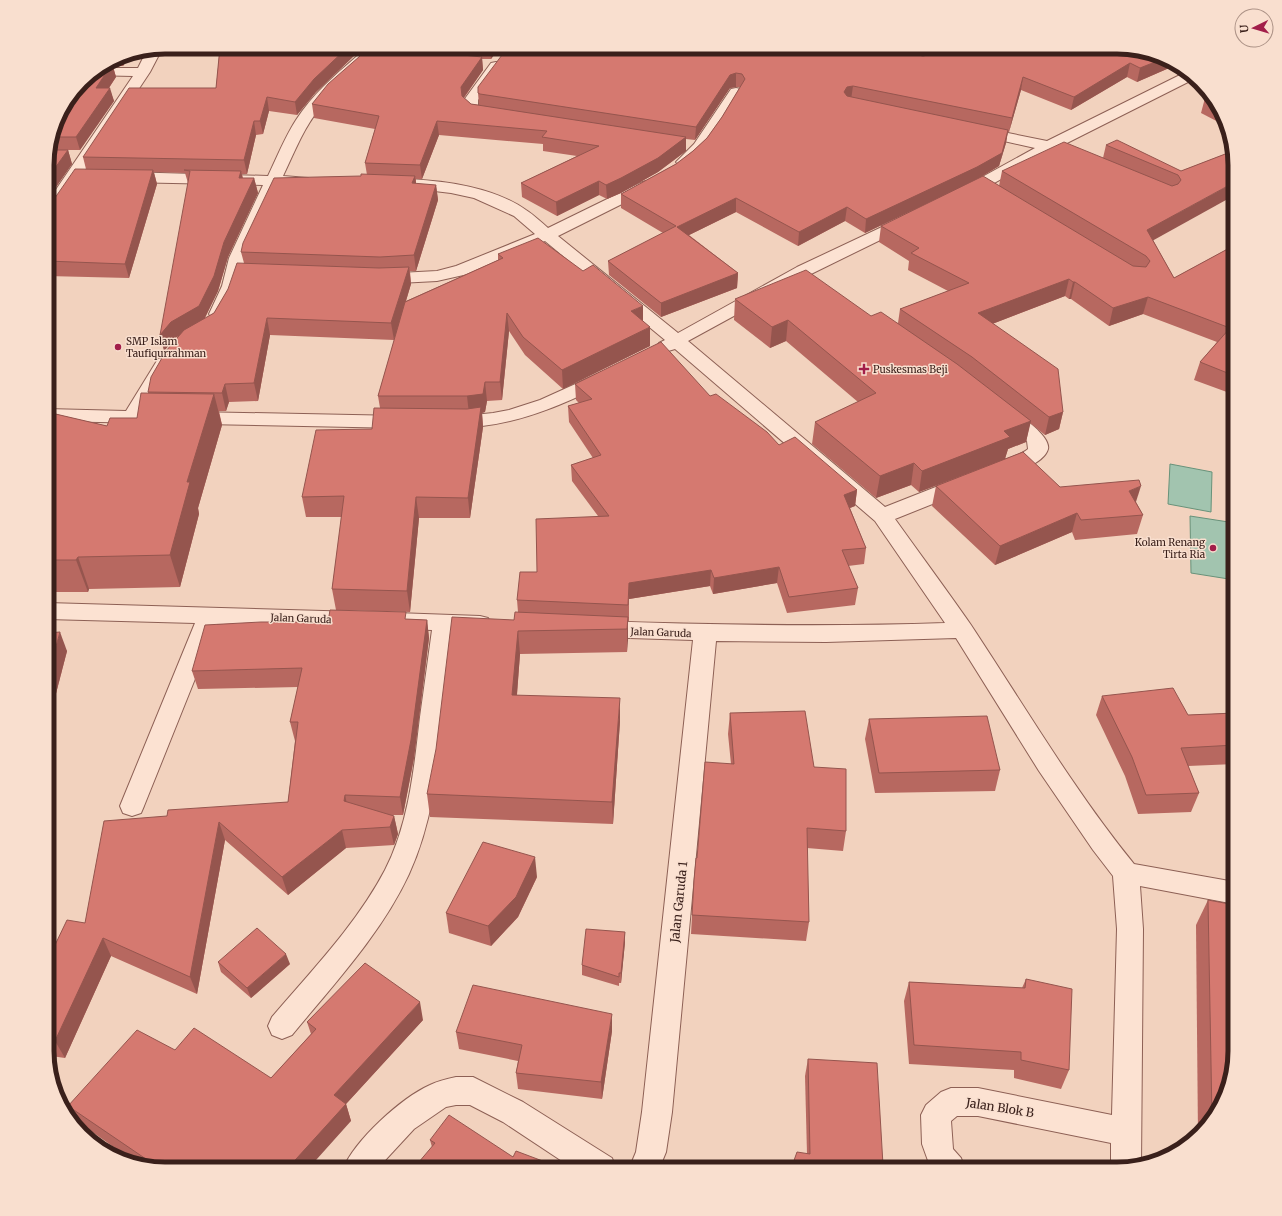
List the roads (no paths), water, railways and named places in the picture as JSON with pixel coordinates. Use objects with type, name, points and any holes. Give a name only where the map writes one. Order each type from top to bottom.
[{"type":"street","points":[[211,326],[228,292],[241,274],[236,266],[237,258],[306,113],[361,60],[365,54]]},
{"type":"street","points":[[504,54],[489,66],[471,100],[470,108],[477,113],[507,118]]},
{"type":"street","points":[[54,206],[81,176],[87,157],[143,72],[152,55]]},
{"type":"street","points":[[105,72],[143,72]]},
{"type":"street","points":[[952,199],[988,189],[1050,146],[1186,78]]},
{"type":"street","points":[[367,278],[414,278],[437,276],[453,272],[546,235],[636,192],[688,160],[693,145],[736,92]]},
{"type":"street","points":[[966,129],[1050,146],[1070,155]]},
{"type":"street","points":[[71,157],[87,157]]},
{"type":"street","points":[[111,176],[319,182]]},
{"type":"street","points":[[394,183],[438,186],[481,194],[501,202],[520,213],[677,341],[882,516],[962,630],[1048,764],[1102,843],[1126,873],[1130,929],[1126,1162]]},
{"type":"street","points":[[650,354],[810,276],[924,213]]},
{"type":"street","points":[[132,417],[162,366],[177,349]]},
{"type":"street","points":[[54,415],[470,422],[508,417],[533,409],[562,398],[616,371]]},
{"type":"street","points":[[882,516],[1035,455],[1039,446],[1038,441],[992,404]]},
{"type":"street","name":"Jalan Garuda","points":[[54,612],[209,615],[500,625]]},
{"type":"street","points":[[132,806],[209,615]]},
{"type":"street","points":[[282,1026],[355,936],[383,897],[396,873],[407,846],[420,802],[444,622]]},
{"type":"street","name":"Jalan Garuda","points":[[579,628],[706,634],[923,632],[962,630]]},
{"type":"street","name":"Jalan Garuda 1","points":[[647,1162],[651,1152],[657,1112],[706,634]]},
{"type":"street","points":[[1126,873],[1228,892]]},
{"type":"street","points":[[364,1162],[404,1119],[439,1094],[456,1091],[473,1091],[513,1112],[590,1162]]},
{"type":"street","name":"Jalan Blok B","points":[[943,1162],[936,1148],[936,1115],[951,1102],[978,1102],[1126,1132]]},
{"type":"place","name":"SMP Islam Taufiqurrahman","points":[[118,347]]},
{"type":"place","name":"Puskesmas Beji","points":[[864,369]]},
{"type":"place","name":"Kolam Renang Tirta Ria","points":[[1213,548]]}]
